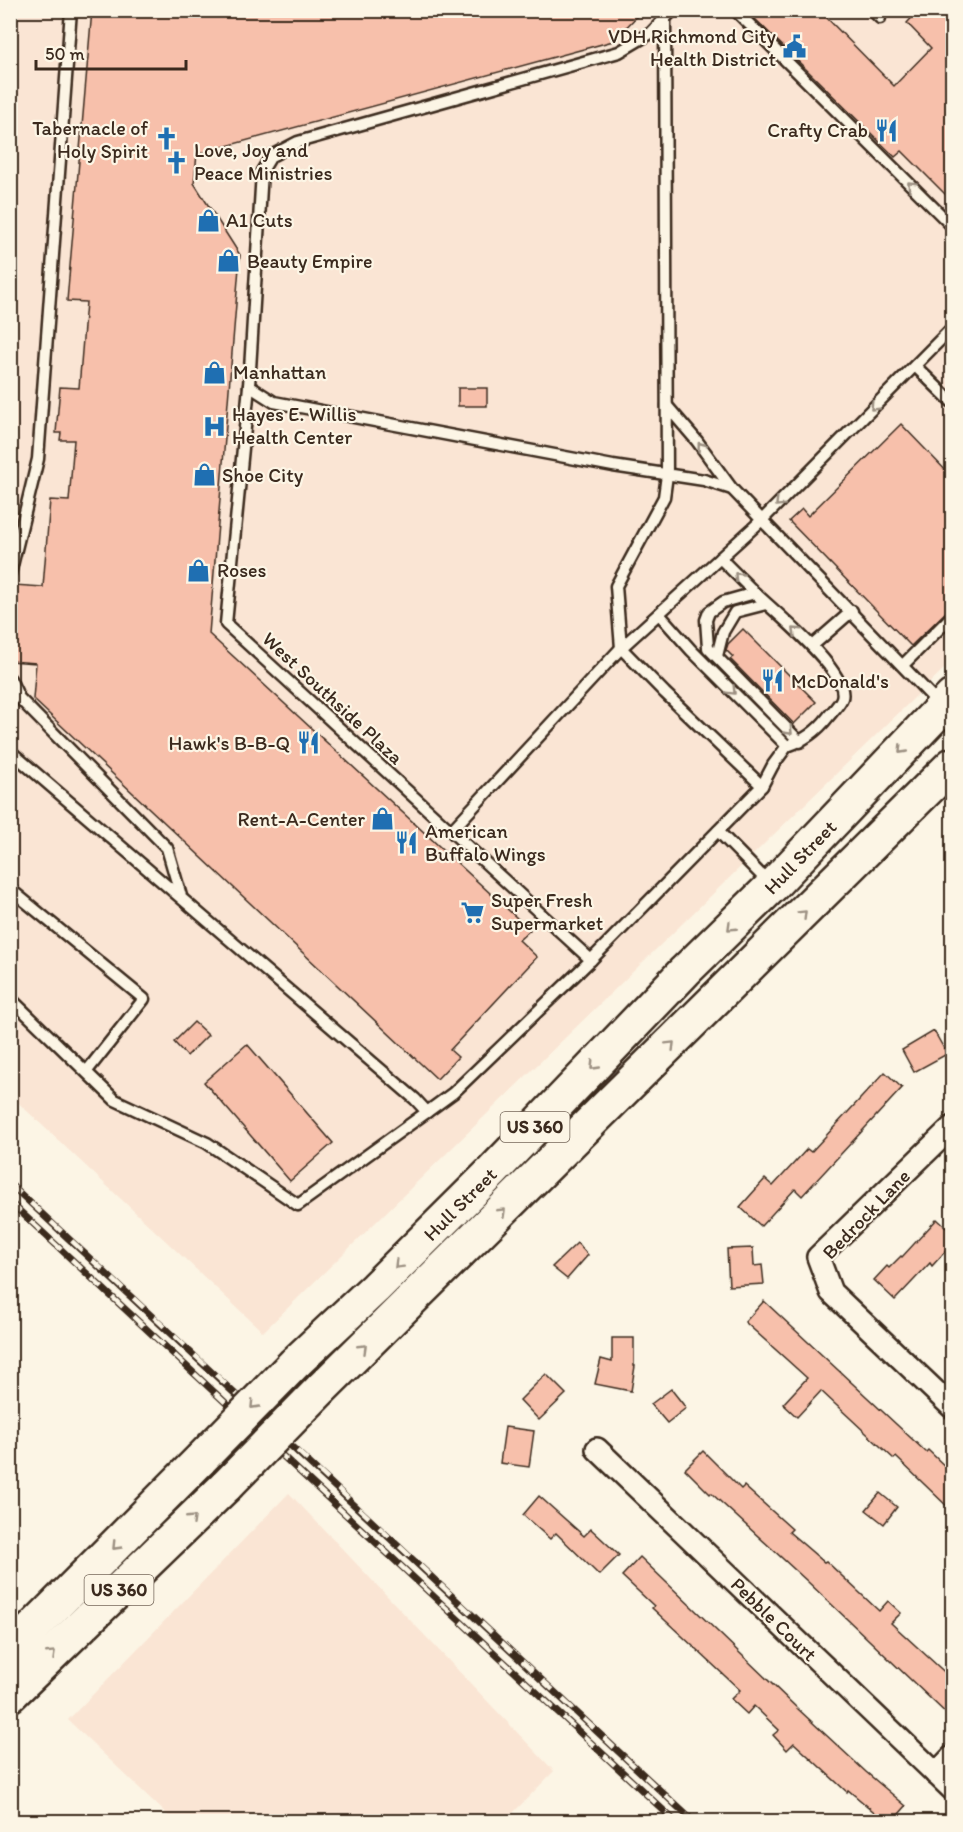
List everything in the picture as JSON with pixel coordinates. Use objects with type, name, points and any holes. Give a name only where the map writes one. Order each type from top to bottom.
[{"type":"main road","points":[[944,774],[947,702]]},
{"type":"main road","name":"Hull Street","points":[[10,1652],[295,1363],[475,1189],[685,971],[772,886],[947,702]]},
{"type":"main road","name":"Hull Street","points":[[10,1695],[227,1485],[321,1389],[944,774]]},
{"type":"street","name":"Bedrock Lane","points":[[952,1127],[818,1257],[831,1292],[952,1407]]},
{"type":"street","name":"Pebble Court","points":[[597,1449],[952,1789]]},
{"type":"street","points":[[936,1774],[952,1757]]},
{"type":"lane","points":[[10,574],[38,459],[71,10]]},
{"type":"lane","points":[[735,10],[952,226]]},
{"type":"lane","points":[[669,15],[651,33],[619,52],[298,142],[271,156],[262,171],[249,386],[274,402],[704,480],[732,489]]},
{"type":"lane","points":[[669,15],[667,475],[664,496],[616,586],[621,648],[762,786]]},
{"type":"lane","points":[[451,831],[621,648],[763,519],[952,328]]},
{"type":"lane","points":[[915,366],[952,402]]},
{"type":"lane","name":"West Southside Plaza","points":[[249,386],[226,624],[591,960]]},
{"type":"lane","points":[[667,406],[697,441],[732,489],[903,664],[947,702]]},
{"type":"lane","points":[[10,998],[115,1100],[207,1143],[298,1205],[453,1093],[591,960],[762,786],[773,765],[787,746],[800,742],[826,719],[842,698],[842,687],[835,672],[812,646],[720,558]]},
{"type":"lane","points":[[755,593],[723,602],[709,612],[706,620],[708,648],[800,742]]},
{"type":"lane","points":[[717,656],[723,632],[735,612],[766,604]]},
{"type":"lane","points":[[812,646],[852,611]]},
{"type":"lane","points":[[659,614],[691,650],[787,746]]},
{"type":"lane","points":[[903,664],[952,616]]},
{"type":"lane","points":[[10,679],[19,698],[167,848],[181,896]]},
{"type":"lane","points":[[10,751],[181,896],[415,1099],[427,1112]]},
{"type":"lane","points":[[718,831],[772,886]]},
{"type":"lane","points":[[10,889],[144,999],[87,1071]]},
{"type":"shaded area","points":[[10,11],[952,11],[952,661],[263,1332],[11,1096]]},
{"type":"shaded area","points":[[289,1493],[554,1771],[505,1821],[174,1821],[68,1720]]},
{"type":"building","points":[[92,10],[643,10],[613,41],[197,154],[194,183],[240,255],[209,634],[530,930],[519,940],[537,957],[450,1050],[458,1057],[437,1079],[33,699],[36,663],[10,661],[14,585],[43,587],[50,500],[69,501],[74,440],[60,440],[61,433],[56,433],[60,387],[79,388],[86,302],[67,301]]},
{"type":"building","points":[[746,10],[819,10],[894,86],[931,48],[907,23],[919,10],[952,10],[952,201],[902,151],[895,157]]},
{"type":"building","points":[[458,388],[487,388],[487,406],[458,406]]},
{"type":"building","points":[[901,424],[952,477],[952,606],[911,646],[789,521],[802,509],[808,516]]},
{"type":"building","name":"McDonald's","points":[[743,629],[816,702],[794,724],[730,659],[733,657],[726,650],[728,644]]},
{"type":"building","points":[[194,1022],[208,1035],[187,1056],[174,1042]]},
{"type":"building","points":[[934,1031],[947,1054],[914,1072],[902,1050]]},
{"type":"building","points":[[247,1044],[333,1143],[290,1181],[204,1082]]},
{"type":"building","points":[[885,1072],[902,1088],[802,1196],[795,1189],[761,1226],[740,1207],[765,1179],[773,1186],[807,1149],[811,1152]]},
{"type":"building","points":[[937,1219],[952,1233],[952,1244],[932,1266],[930,1263],[895,1300],[874,1280],[887,1266],[889,1268],[902,1257]]},
{"type":"building","points":[[577,1243],[588,1255],[567,1279],[552,1267]]},
{"type":"building","points":[[753,1248],[754,1266],[762,1265],[764,1284],[729,1286],[727,1249]]},
{"type":"building","points":[[764,1301],[926,1452],[928,1450],[952,1473],[952,1511],[896,1457],[894,1459],[821,1391],[797,1417],[783,1404],[807,1378],[745,1322]]},
{"type":"building","points":[[612,1338],[634,1338],[635,1366],[631,1391],[595,1384],[601,1359],[612,1362]]},
{"type":"building","points":[[546,1374],[566,1394],[539,1420],[520,1400]]},
{"type":"building","points":[[671,1389],[686,1408],[667,1423],[651,1404]]},
{"type":"building","points":[[505,1427],[534,1431],[529,1467],[500,1463]]},
{"type":"building","points":[[703,1451],[741,1489],[744,1486],[792,1529],[789,1532],[824,1562],[826,1561],[879,1611],[888,1601],[901,1613],[891,1623],[952,1679],[952,1719],[685,1469]]},
{"type":"building","points":[[880,1493],[897,1507],[884,1524],[866,1510]]},
{"type":"building","points":[[539,1496],[584,1536],[591,1529],[619,1555],[599,1575],[556,1533],[550,1539],[523,1515]]},
{"type":"building","points":[[640,1557],[798,1709],[906,1806],[893,1821],[885,1821],[848,1790],[847,1792],[794,1743],[787,1750],[773,1735],[779,1730],[754,1706],[747,1714],[731,1699],[740,1690],[652,1608],[654,1606],[622,1576]]},
{"type":"railway","points":[[10,1184],[694,1822]]},
{"type":"railway","points":[[10,1202],[676,1822]]},
{"type":"place","name":"VDH Richmond City Health District","points":[[794,47]]},
{"type":"place","name":"Crafty Crab","points":[[886,130]]},
{"type":"place","name":"Tabernacle of Holy Spirit","points":[[166,139]]},
{"type":"place","name":"Love, Joy and Peace Ministries","points":[[176,162]]},
{"type":"place","name":"A1 Cuts","points":[[208,220]]},
{"type":"place","name":"Beauty Empire","points":[[229,261]]},
{"type":"place","name":"Manhattan","points":[[215,372]]},
{"type":"place","name":"Hayes E. Willis Health Center","points":[[214,426]]},
{"type":"place","name":"Shoe City","points":[[204,475]]},
{"type":"place","name":"Roses","points":[[199,570]]},
{"type":"place","name":"McDonald's","points":[[773,681]]},
{"type":"place","name":"Hawk's B-B-Q","points":[[308,743]]},
{"type":"place","name":"Rent-A-Center","points":[[383,819]]},
{"type":"place","name":"American Buffalo Wings","points":[[407,842]]},
{"type":"place","name":"Super Fresh Supermarket","points":[[473,912]]}]
